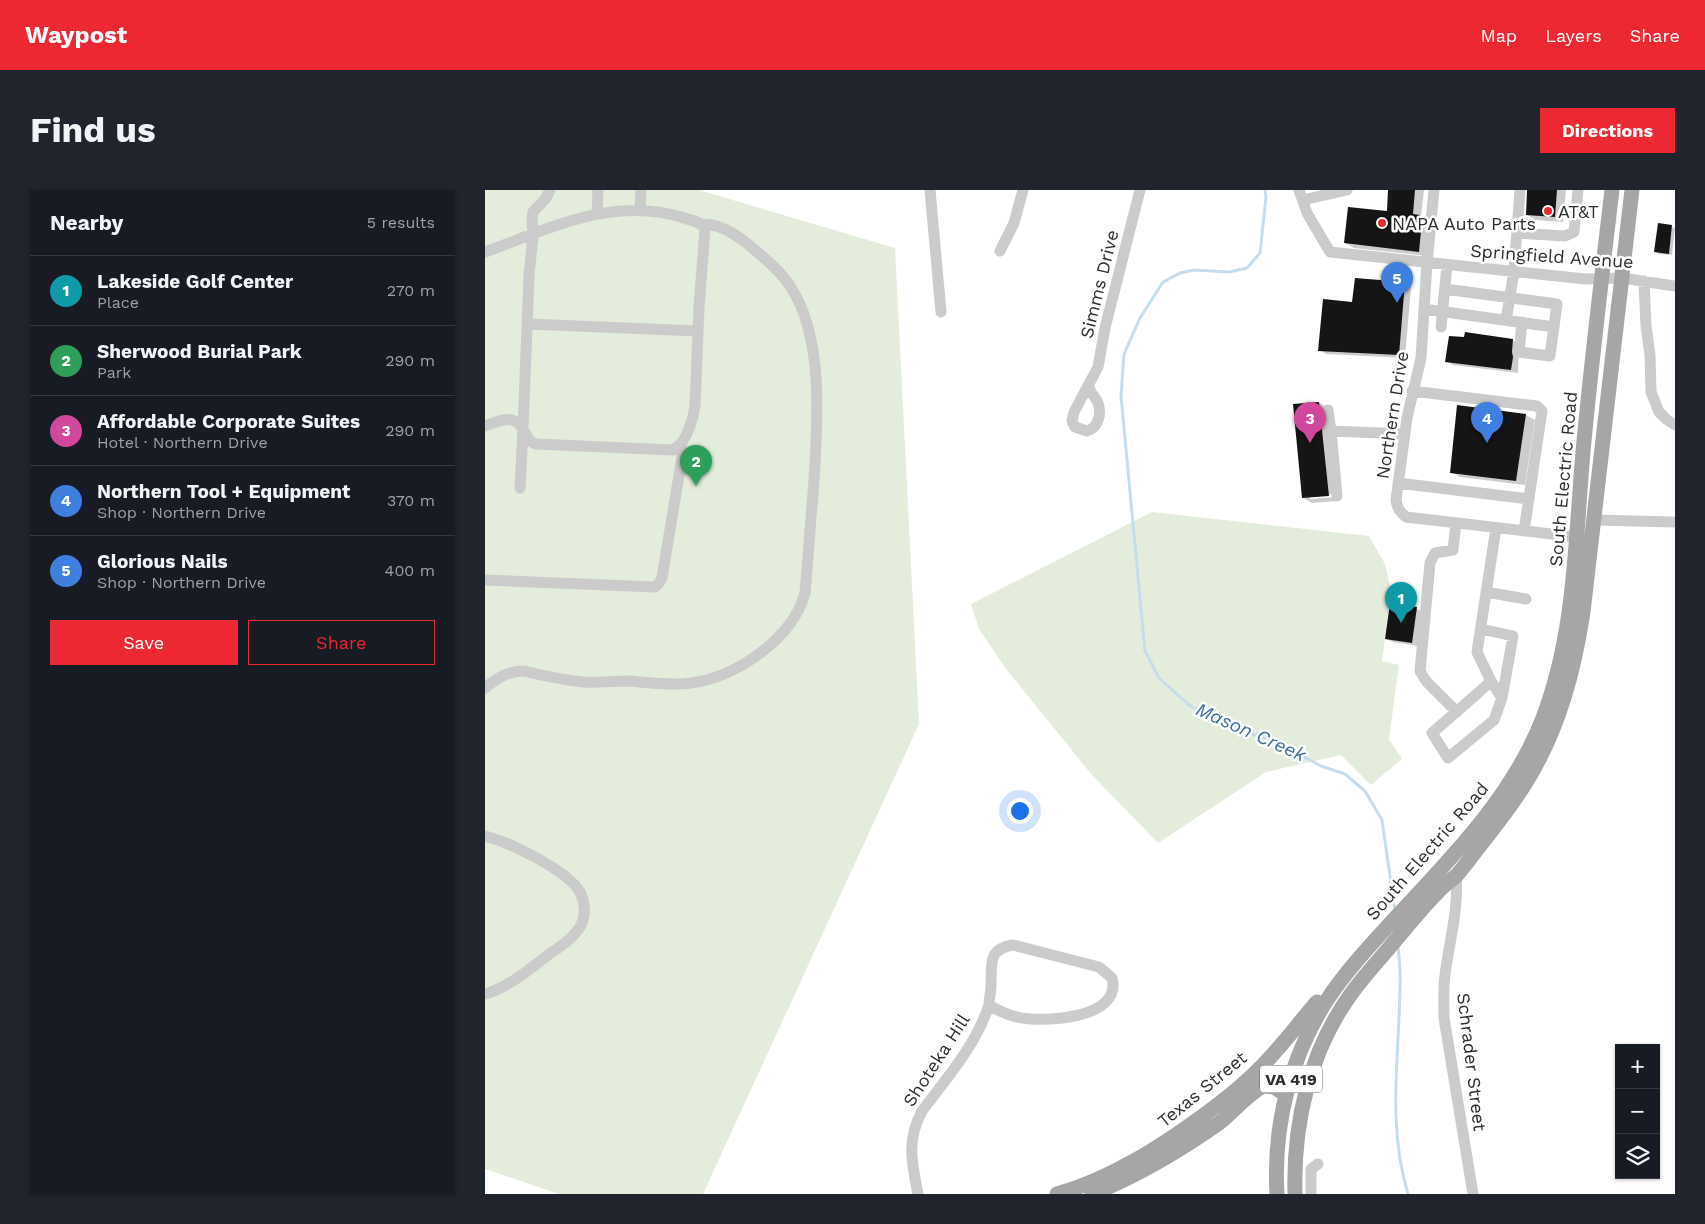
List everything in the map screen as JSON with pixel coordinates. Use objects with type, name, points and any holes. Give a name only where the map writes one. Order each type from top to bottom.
[{"type":"main road","name":"South Electric Road","points":[[1277,1194],[1276,1162],[1278,1138],[1286,1095],[1305,1039],[1343,977],[1473,832],[1509,784],[1542,720],[1561,662],[1567,627],[1577,538],[1583,442],[1612,190]]},
{"type":"main road","name":"South Electric Road","points":[[1295,1194],[1296,1137],[1301,1107],[1309,1078],[1331,1027],[1350,995],[1437,893],[1456,875],[1510,807],[1545,747],[1559,713],[1577,652],[1633,190]]},
{"type":"main road","name":"Texas Street","points":[[1057,1194],[1095,1180],[1142,1157],[1167,1142],[1233,1093],[1258,1071],[1316,1003],[1343,977]]},
{"type":"main road","name":"Texas Street","points":[[1091,1194],[1138,1173],[1178,1150],[1221,1121],[1263,1086],[1274,1087],[1286,1095]]},
{"type":"street","points":[[520,488],[533,235],[531,221],[533,212],[546,198],[550,190]]},
{"type":"street","points":[[597,213],[599,190]]},
{"type":"street","points":[[640,210],[641,190]]},
{"type":"street","points":[[930,190],[941,312]]},
{"type":"street","points":[[1000,251],[1014,223],[1023,190]]},
{"type":"street","name":"Simms Drive","points":[[1089,385],[1098,367],[1105,328],[1140,190]]},
{"type":"street","points":[[1301,195],[1347,190]]},
{"type":"street","name":"Northern Drive","points":[[1434,190],[1421,358],[1412,391],[1405,434],[1397,507],[1406,517],[1577,538]]},
{"type":"street","points":[[1506,320],[1514,271],[1520,190]]},
{"type":"street","points":[[1517,233],[1565,236],[1574,232],[1578,190]]},
{"type":"street","name":"Springfield Avenue","points":[[1301,195],[1307,213],[1330,252],[1585,279],[1622,278],[1644,280],[1675,286]]},
{"type":"street","points":[[485,252],[597,213],[621,210],[640,210],[676,216],[703,224],[722,227],[768,261],[791,286],[800,304],[812,343],[817,410],[815,467],[806,583],[802,604],[797,614],[767,648],[734,669],[710,679],[693,683],[675,685],[628,681],[586,682],[515,671],[506,673],[485,688]]},
{"type":"street","points":[[485,426],[506,419],[513,420],[519,423],[530,441],[536,444],[673,450],[681,444],[693,420],[695,406],[705,228],[703,224]]},
{"type":"street","points":[[1441,327],[1447,265]]},
{"type":"street","points":[[1644,280],[1645,326],[1650,356],[1651,392],[1659,412],[1666,420],[1675,425]]},
{"type":"street","points":[[1445,289],[1557,304],[1550,356],[1519,352],[1522,322]]},
{"type":"street","points":[[1424,309],[1554,327]]},
{"type":"street","points":[[528,324],[699,332]]},
{"type":"street","points":[[1412,391],[1537,406],[1542,411],[1524,531]]},
{"type":"street","points":[[1328,410],[1337,496]]},
{"type":"street","points":[[1331,431],[1405,434]]},
{"type":"street","points":[[485,580],[655,587],[662,578],[682,456],[681,444]]},
{"type":"street","points":[[1399,483],[1529,499]]},
{"type":"street","points":[[1594,520],[1675,522]]},
{"type":"street","points":[[1455,523],[1453,550],[1435,553],[1430,563],[1420,671],[1426,681],[1457,712]]},
{"type":"street","points":[[1496,528],[1477,652],[1491,681],[1502,698]]},
{"type":"street","points":[[1486,592],[1527,599]]},
{"type":"street","points":[[1481,630],[1513,636],[1502,698],[1493,720],[1449,758],[1431,733],[1491,681]]},
{"type":"street","points":[[485,836],[515,846],[557,872],[579,891],[584,907],[581,926],[573,936],[519,977],[495,991],[485,994]]},
{"type":"street","name":"Schrader Street","points":[[1456,875],[1457,900],[1445,974],[1444,1018],[1473,1194]]},
{"type":"street","name":"Shoteka Hill","points":[[918,1194],[912,1162],[912,1134],[922,1111],[976,1038],[989,1005],[992,960],[998,950],[1004,946],[1021,947],[1099,967],[1112,978],[1114,983],[1113,990],[1104,1004],[1097,1010],[1085,1014],[1051,1019],[1035,1019],[1016,1017],[989,1005]]},
{"type":"street","points":[[1311,1194],[1311,1169],[1318,1164]]},
{"type":"green space","points":[[485,190],[699,190],[895,248],[919,724],[703,1194],[559,1194],[485,1169]]},
{"type":"green space","points":[[1152,512],[1369,536],[1385,564],[1391,590],[1382,661],[1399,665],[1389,739],[1402,759],[1371,785],[1341,755],[1266,772],[1158,843],[1092,775],[1006,669],[979,629],[971,604]]},
{"type":"building","name":"NAPA Auto Parts","points":[[1388,190],[1415,190],[1413,214],[1420,215],[1418,231],[1421,231],[1419,252],[1344,243],[1348,207],[1387,211]]},
{"type":"building","points":[[1527,190],[1557,190],[1555,217],[1526,215]]},
{"type":"building","points":[[1658,223],[1672,225],[1669,254],[1654,252]]},
{"type":"building","points":[[1355,278],[1405,282],[1399,355],[1318,351],[1323,299],[1352,302]]},
{"type":"building","points":[[1465,332],[1513,339],[1511,370],[1445,362],[1449,336],[1464,337]]},
{"type":"building","points":[[1319,402],[1329,496],[1302,498],[1293,404]]},
{"type":"building","points":[[1457,405],[1526,414],[1516,481],[1450,473]]},
{"type":"building","points":[[1390,603],[1417,607],[1412,643],[1385,639]]},
{"type":"waterway","name":"Mason Creek","points":[[1265,190],[1266,197],[1260,253],[1247,268],[1229,272],[1194,270],[1180,273],[1163,282],[1140,318],[1124,354],[1121,396],[1145,651],[1159,678],[1189,705],[1219,722],[1278,743],[1321,766],[1345,774],[1365,791],[1382,820],[1395,911]]},
{"type":"waterway","name":"Mason Creek","points":[[1398,945],[1400,982],[1396,1117],[1402,1168],[1408,1194]]},
{"type":"place","name":"AT&T","points":[[1548,211]]},
{"type":"place","name":"NAPA Auto Parts","points":[[1382,223]]},
{"type":"place","name":"Glorious Nails","points":[[1397,303]]},
{"type":"place","name":"Affordable Corporate Suites","points":[[1310,443]]},
{"type":"place","name":"Northern Tool + Equipment","points":[[1487,443]]},
{"type":"place","name":"Sherwood Burial Park","points":[[696,486]]},
{"type":"place","name":"Lakeside Golf Center","points":[[1401,623]]}]
